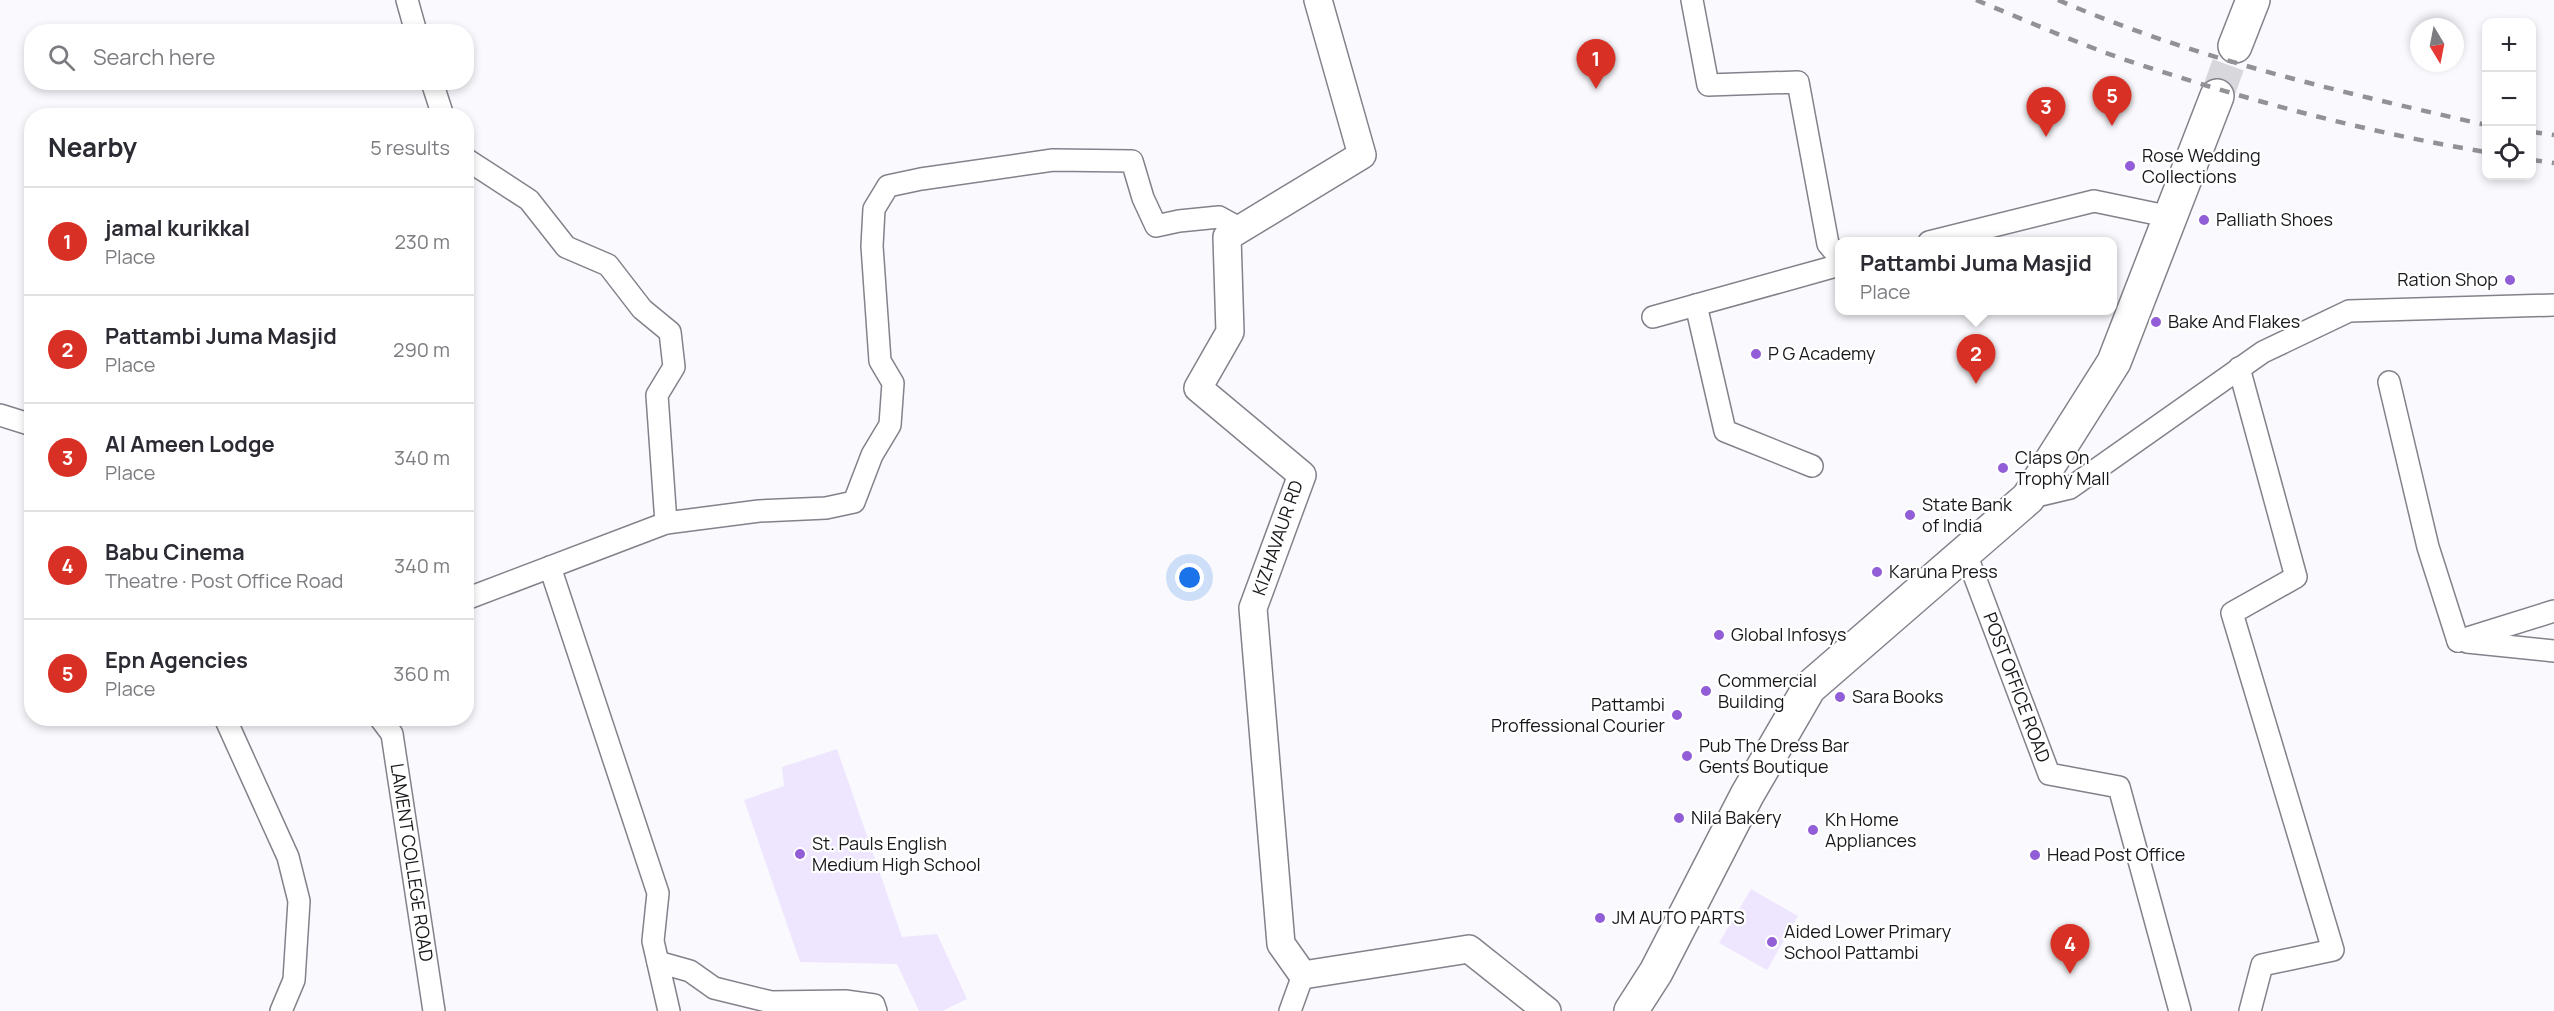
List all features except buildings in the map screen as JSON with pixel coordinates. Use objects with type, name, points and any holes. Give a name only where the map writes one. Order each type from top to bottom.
[{"type":"main road","points":[[2235,46],[2253,0]]},
{"type":"main road","points":[[1631,1011],[1656,972],[1747,795],[1809,688],[2028,498],[2114,362],[2217,96]]},
{"type":"street","points":[[406,0],[414,24]]},
{"type":"street","name":"KIZHAVAUR RD","points":[[1303,975],[1281,944],[1254,608],[1302,475],[1198,388],[1230,332],[1227,237],[1362,155],[1318,0]]},
{"type":"street","points":[[1692,0],[1708,85],[1798,82],[1828,244],[1835,253]]},
{"type":"street","points":[[434,90],[440,108]]},
{"type":"street","points":[[474,595],[618,543],[666,523],[759,511],[826,508],[854,502],[872,455],[890,425],[893,383],[880,361],[872,246],[874,209],[888,186],[1053,160],[1132,161],[1143,198],[1156,226],[1219,217],[1241,229]]},
{"type":"street","points":[[474,164],[529,200],[566,247],[608,265],[642,309],[670,332],[674,367],[657,395],[666,523]]},
{"type":"street","points":[[1949,237],[2094,201],[2171,217]]},
{"type":"street","points":[[1653,317],[1835,266]]},
{"type":"street","points":[[1696,305],[1725,431],[1812,466]]},
{"type":"street","points":[[2028,498],[2070,488],[2263,352],[2349,311],[2554,305]]},
{"type":"street","points":[[2239,368],[2295,577],[2232,613],[2333,950],[2262,965],[2250,1011]]},
{"type":"street","points":[[2389,382],[2428,546],[2458,641]]},
{"type":"street","points":[[0,415],[24,422]]},
{"type":"street","name":"POST OFFICE ROAD","points":[[1965,551],[2049,774],[2120,787],[2180,1011]]},
{"type":"street","points":[[550,567],[658,893],[653,941],[669,1011]]},
{"type":"street","points":[[2458,641],[2554,611]]},
{"type":"street","points":[[2458,641],[2554,651]]},
{"type":"street","points":[[229,726],[288,856],[299,901],[294,980],[281,1011]]},
{"type":"street","name":"LAMENT COLLEGE ROAD","points":[[386,726],[392,734],[434,1011]]},
{"type":"street","points":[[1290,1011],[1303,975],[1469,949],[1546,1011]]},
{"type":"street","points":[[658,962],[690,971],[714,988],[771,1002],[845,1001],[874,1005],[876,1011]]},
{"type":"shaded area","points":[[837,749],[902,937],[937,934],[967,999],[942,1011],[919,1011],[897,964],[800,962],[744,800],[784,786],[782,767]]},
{"type":"shaded area","points":[[1751,889],[1798,916],[1767,970],[1719,943]]},
{"type":"tunnel","points":[[2217,96],[2235,46]]},
{"type":"railway","points":[[1976,0],[2099,50],[2226,92],[2399,136],[2482,151]]},
{"type":"railway","points":[[2058,0],[2162,40],[2215,57],[2323,87],[2482,124]]},
{"type":"railway","points":[[2536,133],[2554,135]]},
{"type":"railway","points":[[2536,161],[2554,163]]},
{"type":"place","name":"jamal kurikkal","points":[[1596,89]]},
{"type":"place","name":"Epn Agencies","points":[[2112,126]]},
{"type":"place","name":"Al Ameen Lodge","points":[[2046,137]]},
{"type":"place","name":"Rose Wedding Collections","points":[[2130,166]]},
{"type":"place","name":"Palliath Shoes","points":[[2204,220]]},
{"type":"place","name":"Ration Shop","points":[[2510,280]]},
{"type":"place","name":"Bake And Flakes","points":[[2156,322]]},
{"type":"place","name":"P G Academy","points":[[1756,354]]},
{"type":"place","name":"Pattambi Juma Masjid","points":[[1976,384]]},
{"type":"place","name":"Claps On Trophy Mall","points":[[2003,468]]},
{"type":"place","name":"State Bank of India","points":[[1910,515]]},
{"type":"place","name":"Karuna Press","points":[[1877,572]]},
{"type":"place","name":"Global Infosys","points":[[1719,635]]},
{"type":"place","name":"Commercial Building","points":[[1706,691]]},
{"type":"place","name":"Sara Books","points":[[1840,697]]},
{"type":"place","name":"Pattambi Proffessional Courier","points":[[1677,715]]},
{"type":"place","name":"Pub The Dress Bar Gents Boutique","points":[[1687,756]]},
{"type":"place","name":"Nila Bakery","points":[[1679,818]]},
{"type":"place","name":"Kh Home Appliances","points":[[1813,830]]},
{"type":"place","name":"St. Pauls English Medium High School","points":[[800,854]]},
{"type":"place","name":"Head Post Office","points":[[2035,855]]},
{"type":"place","name":"JM AUTO PARTS","points":[[1600,918]]},
{"type":"place","name":"Aided Lower Primary School Pattambi","points":[[1772,942]]},
{"type":"place","name":"Babu Cinema","points":[[2070,974]]}]
